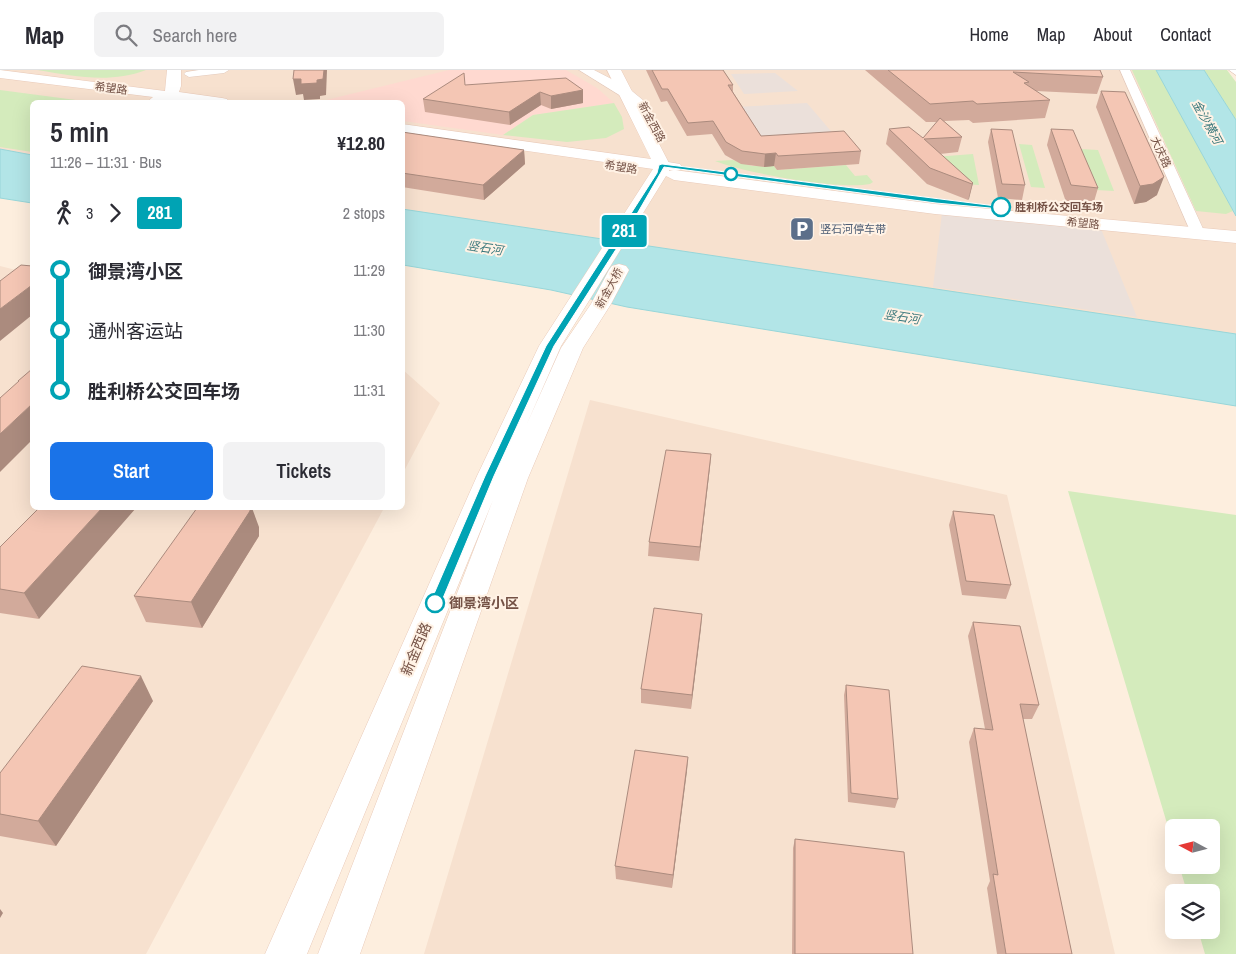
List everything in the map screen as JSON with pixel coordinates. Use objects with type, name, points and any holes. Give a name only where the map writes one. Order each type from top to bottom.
[{"type":"main road","points":[[174,70],[174,86],[177,98],[189,90],[189,72]]},
{"type":"main road","name":"新金西路","points":[[614,70],[623,90],[668,170]]},
{"type":"main road","name":"新金西路","points":[[626,70],[668,170]]},
{"type":"main road","name":"希望路","points":[[0,74],[200,100]]},
{"type":"main road","name":"希望路","points":[[0,82],[138,100]]},
{"type":"main road","name":"希望路","points":[[405,128],[668,170],[953,211],[1230,230]]},
{"type":"main road","name":"希望路","points":[[405,136],[668,170]]},
{"type":"main road","name":"新金大桥","points":[[561,347],[601,304],[636,225],[668,170]]},
{"type":"main road","points":[[339,954],[515,478],[561,347]]},
{"type":"main road","name":"新金西路","points":[[286,954],[490,476],[561,347]]},
{"type":"street","points":[[189,72],[224,70]]},
{"type":"street","points":[[585,70],[623,90],[642,105]]},
{"type":"street","name":"大庆路","points":[[1126,70],[1140,107],[1195,227]]},
{"type":"shaded area","points":[[0,70],[1188,70],[1236,148],[1236,359],[405,230],[405,100],[30,100],[30,173],[0,168]]},
{"type":"shaded area","points":[[449,70],[566,70],[597,88],[614,103],[533,115],[503,135],[405,121],[405,100],[326,100]]},
{"type":"shaded area","points":[[775,73],[798,91],[744,94],[731,74]]},
{"type":"shaded area","points":[[807,103],[841,143],[763,148],[736,107]]},
{"type":"shaded area","points":[[942,213],[1101,229],[1137,317],[933,287]]},
{"type":"shaded area","points":[[0,266],[30,274],[30,510],[383,510],[146,954],[0,954]]},
{"type":"shaded area","points":[[405,372],[440,403],[405,469]]},
{"type":"shaded area","points":[[590,400],[1007,495],[1115,954],[424,954]]},
{"type":"green space","points":[[37,70],[146,70],[119,77],[105,78]]},
{"type":"green space","points":[[1132,70],[1156,70],[1233,211],[1226,214],[1196,211]]},
{"type":"green space","points":[[1204,70],[1227,70],[1236,82],[1236,120]]},
{"type":"green space","points":[[0,90],[76,100],[30,100],[30,152],[0,147]]},
{"type":"green space","points":[[614,103],[622,117],[624,129],[606,138],[567,142],[503,135],[533,115]]},
{"type":"green space","points":[[1019,144],[1032,145],[1045,188],[1031,187]]},
{"type":"green space","points":[[1080,149],[1098,150],[1114,191],[1096,190]]},
{"type":"green space","points":[[973,154],[979,185],[962,184],[934,157]]},
{"type":"green space","points":[[733,160],[752,166],[774,166],[777,170],[846,165],[855,176],[867,175],[873,182],[856,185],[815,183],[769,175],[715,161]]},
{"type":"green space","points":[[1068,491],[1236,515],[1236,954],[1205,954],[1201,939],[1220,939],[1220,884],[1185,884],[1182,874],[1220,874],[1220,819],[1166,819]]},
{"type":"water","name":"金沙横河","points":[[1156,70],[1204,70],[1236,120],[1236,216]]},
{"type":"water","points":[[0,149],[30,155],[30,203],[0,198]]},
{"type":"water","name":"竖石河","points":[[405,209],[1236,334],[1236,406],[627,307],[551,290],[405,265]]},
{"type":"building","points":[[294,70],[324,70],[323,79],[317,80],[317,83],[301,84],[301,79],[293,79]]},
{"type":"building","points":[[652,70],[723,70],[733,85],[728,85],[761,136],[844,131],[861,151],[778,156],[776,153],[765,154],[742,151],[726,142],[713,121],[688,123],[668,89],[662,89]]},
{"type":"building","points":[[888,70],[1100,70],[1103,77],[1013,72],[1029,82],[1024,83],[1050,100],[977,104],[973,101],[930,104]]},
{"type":"building","points":[[464,73],[465,85],[566,78],[583,90],[551,96],[540,92],[509,112],[423,99]]},
{"type":"building","points":[[1101,91],[1125,92],[1164,177],[1153,184],[1140,186]]},
{"type":"building","points":[[940,118],[962,137],[924,139],[972,184],[930,168],[889,129],[909,127],[923,138]]},
{"type":"building","points":[[991,129],[1012,130],[1025,185],[1002,184]]},
{"type":"building","points":[[1051,129],[1073,130],[1098,188],[1071,185]]},
{"type":"building","points":[[405,132],[524,150],[483,185],[405,173]]},
{"type":"building","points":[[21,265],[30,266],[30,286],[0,309],[0,281]]},
{"type":"building","points":[[30,371],[30,406],[0,434],[0,398]]},
{"type":"building","points":[[666,450],[711,454],[700,547],[649,542]]},
{"type":"building","points":[[37,510],[100,510],[24,593],[0,589],[0,547]]},
{"type":"building","points":[[196,510],[250,510],[191,602],[134,596]]},
{"type":"building","points":[[953,511],[994,515],[1011,585],[966,581]]},
{"type":"building","points":[[654,608],[702,614],[692,695],[641,689]]},
{"type":"building","points":[[973,622],[1020,626],[1039,705],[1020,704],[1072,954],[1006,954],[993,874],[998,875],[974,728],[993,730]]},
{"type":"building","points":[[82,666],[141,676],[38,821],[0,814],[0,773]]},
{"type":"building","points":[[846,685],[889,690],[898,799],[851,793]]},
{"type":"building","points":[[635,750],[688,757],[673,875],[615,866]]},
{"type":"building","points":[[795,839],[904,852],[913,954],[795,954]]},
{"type":"bus line","name":"281","points":[[435,603],[490,476],[550,346],[619,240],[660,173],[662,165],[936,201],[1001,207]]},
{"type":"place","name":"胜利桥公交回车场","points":[[1001,207]]},
{"type":"place","name":"竖石河停车带","points":[[802,229]]},
{"type":"place","name":"御景湾小区","points":[[435,603]]}]
